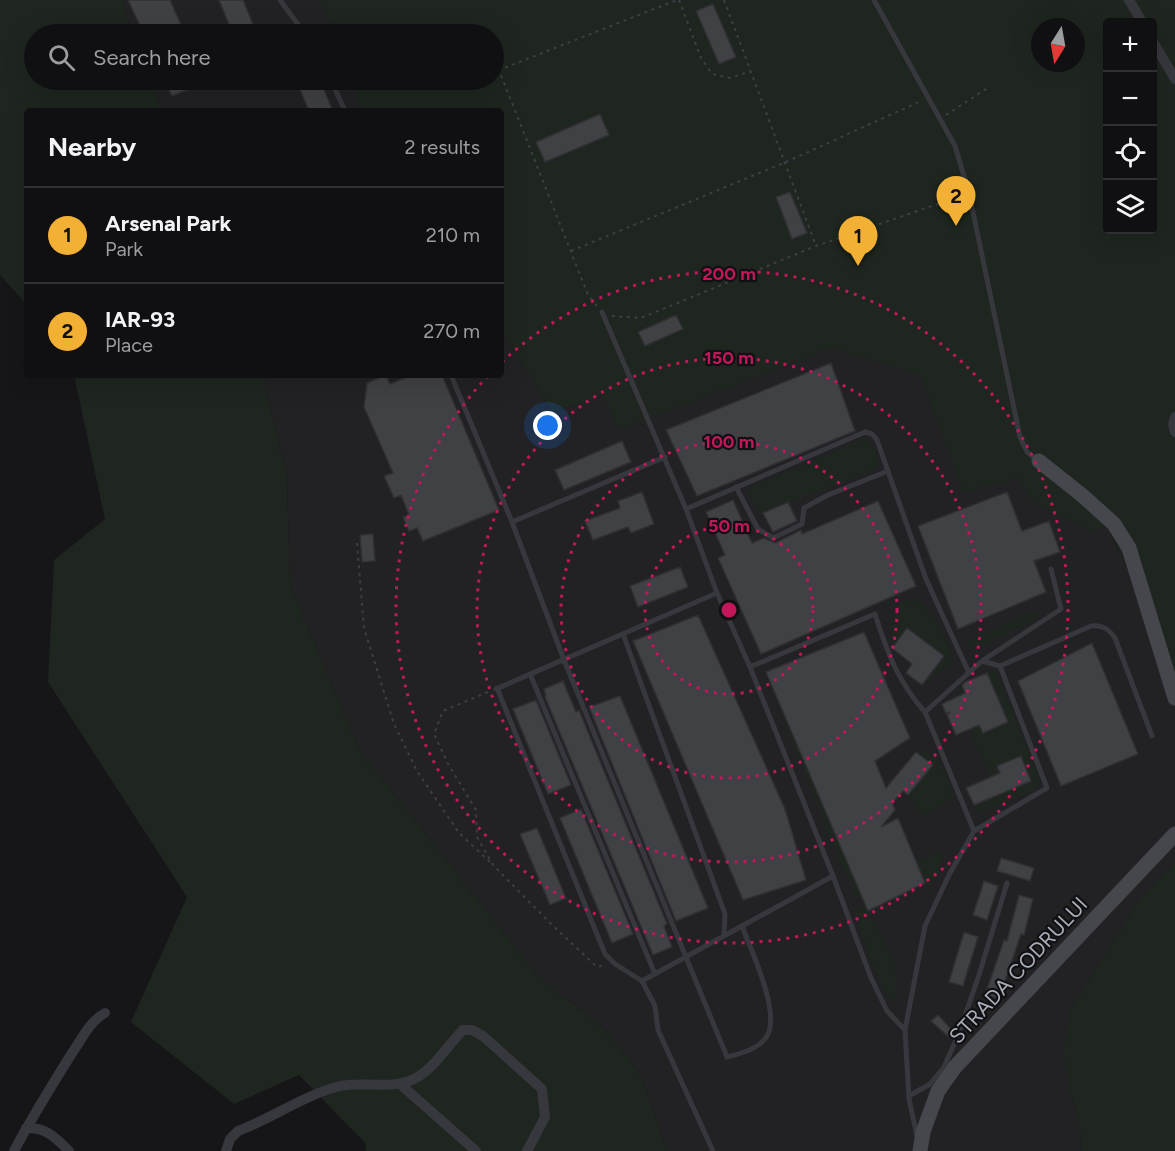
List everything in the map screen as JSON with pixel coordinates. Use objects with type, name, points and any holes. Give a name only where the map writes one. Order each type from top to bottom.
[{"type":"street","points":[[1129,0],[1140,18]]},
{"type":"street","points":[[1157,48],[1175,79]]},
{"type":"street","points":[[1175,417],[1173,424],[1175,432]]},
{"type":"street","points":[[1039,461],[1114,524],[1129,548],[1175,694]]},
{"type":"street","name":"STRADA CODRULUI","points":[[920,1150],[923,1131],[938,1091],[955,1067],[1175,834]]},
{"type":"street","points":[[14,1151],[86,1031],[97,1018],[105,1013]]},
{"type":"street","points":[[226,1151],[230,1139],[238,1131],[322,1092],[343,1086],[400,1084],[415,1079],[440,1058],[463,1030],[472,1030],[483,1036],[542,1089],[546,1117],[527,1151]]},
{"type":"street","points":[[400,1084],[476,1151]]},
{"type":"street","points":[[26,1128],[44,1129],[69,1151]]},
{"type":"lane","points":[[280,0],[298,24]]},
{"type":"lane","points":[[874,0],[930,97],[955,146],[969,193],[1020,438],[1027,452],[1039,461]]},
{"type":"lane","points":[[336,90],[344,108]]},
{"type":"lane","points":[[602,312],[665,457],[717,593],[750,667],[871,978],[886,1011],[905,1029]]},
{"type":"lane","points":[[452,378],[512,522],[564,660],[727,1057],[747,1052],[767,1036],[772,1015],[763,981],[742,926]]},
{"type":"lane","points":[[686,509],[865,432],[872,434],[877,440],[926,579],[969,673]]},
{"type":"lane","points":[[512,522],[665,457]]},
{"type":"lane","points":[[736,487],[758,529],[773,538],[802,524],[804,508],[828,495],[888,471]]},
{"type":"lane","points":[[925,712],[982,662],[1061,609],[1051,569]]},
{"type":"lane","points":[[713,1151],[658,1030],[655,1006],[642,981],[615,964],[605,954],[496,689],[717,593]]},
{"type":"lane","points":[[750,667],[875,614],[889,658],[912,697],[925,712],[974,831]]},
{"type":"lane","points":[[982,662],[1000,666],[1091,626],[1101,625],[1115,638],[1152,736]]},
{"type":"lane","points":[[623,634],[725,914],[724,936]]},
{"type":"lane","points":[[920,1150],[909,1096],[905,1029],[925,926],[950,873],[974,831],[1047,788],[1000,666]]},
{"type":"lane","points":[[530,674],[655,974]]},
{"type":"lane","points":[[642,981],[833,876]]},
{"type":"lane","points":[[909,1096],[930,1084],[944,1066],[959,1033],[979,975],[1007,883]]},
{"type":"path","points":[[504,68],[678,0],[701,58],[712,74],[730,78],[751,71]]},
{"type":"path","points":[[724,0],[816,246]]},
{"type":"path","points":[[504,83],[588,295],[602,312],[617,317],[641,318],[816,246],[969,193]]},
{"type":"path","points":[[940,118],[989,87]]},
{"type":"path","points":[[571,251],[786,162],[930,97]]},
{"type":"path","points":[[357,543],[364,628],[394,724],[417,771],[459,833],[550,923],[597,967],[615,964]]},
{"type":"path","points":[[493,866],[477,837],[476,810],[447,762],[434,734],[443,711],[496,689]]},
{"type":"shaded area","points":[[0,0],[121,0],[129,24],[24,24],[24,90],[154,90],[161,108],[24,108],[24,302],[0,275]]},
{"type":"shaded area","points":[[121,0],[375,0],[386,24],[129,24]]},
{"type":"shaded area","points":[[320,0],[1175,0],[1175,684],[1161,641],[1109,529],[1101,528],[1092,531],[1032,501],[1018,479],[963,492],[920,375],[832,348],[619,430],[603,396],[552,412],[504,336],[504,108],[360,108],[354,90],[504,90],[504,24],[329,24]]},
{"type":"shaded area","points":[[154,90],[415,90],[423,108],[161,108]]},
{"type":"shaded area","points":[[860,314],[1109,529],[1161,641],[1175,684],[1175,863],[1138,901],[1070,1010],[1069,1088],[1078,1116],[1082,1151],[667,1151],[640,1073],[603,1027],[540,978],[360,751],[290,585],[287,478],[263,378],[504,378],[504,336],[552,412]]},
{"type":"shaded area","points":[[75,378],[263,378],[287,478],[290,585],[360,751],[540,978],[603,1027],[640,1073],[667,1151],[366,1151],[366,1144],[299,1075],[234,1104],[131,1022],[187,897],[48,682],[54,560],[105,519]]},
{"type":"shaded area","points":[[861,439],[866,440],[876,451],[879,463],[870,472],[760,514],[753,505],[749,494],[751,487]]},
{"type":"shaded area","points":[[907,599],[917,600],[928,610],[951,656],[952,663],[922,685],[944,656],[907,628],[891,648],[893,615]]},
{"type":"shaded area","points":[[1034,611],[1039,617],[971,650],[967,647],[967,642]]},
{"type":"shaded area","points":[[995,670],[1041,781],[1038,788],[978,814],[974,805],[997,794],[956,697],[962,684]]},
{"type":"shaded area","points":[[764,672],[868,911],[894,959],[897,985],[893,1004],[881,986],[861,931],[855,909],[864,905],[861,897],[856,897],[846,872],[844,873]]},
{"type":"shaded area","points":[[918,750],[932,755],[942,766],[955,795],[949,801],[922,816],[908,795],[933,766],[916,752]]},
{"type":"shaded area","points":[[946,849],[929,894],[916,861]]},
{"type":"shaded area","points":[[1175,863],[1175,1151],[1082,1151],[1078,1116],[1069,1088],[1063,1053],[1070,1010],[1138,901]]},
{"type":"building","points":[[128,0],[170,0],[181,24],[139,24]]},
{"type":"building","points":[[219,0],[243,0],[253,24],[229,24]]},
{"type":"building","points":[[713,4],[736,57],[719,64],[696,11]]},
{"type":"building","points":[[169,90],[187,90],[172,96]]},
{"type":"building","points":[[300,90],[324,90],[332,108],[308,108]]},
{"type":"building","points":[[600,114],[609,135],[545,162],[536,142]]},
{"type":"building","points":[[790,192],[807,233],[792,239],[776,197]]},
{"type":"building","points":[[676,315],[683,329],[645,346],[638,332]]},
{"type":"building","points":[[831,363],[855,431],[697,496],[666,430]]},
{"type":"building","points":[[379,378],[387,378],[390,384],[405,378],[443,378],[499,510],[423,541],[417,528],[409,531],[403,517],[409,515],[401,495],[394,498],[384,476],[393,473],[364,407],[367,383]]},
{"type":"building","points":[[622,441],[631,462],[564,490],[555,470]]},
{"type":"building","points":[[642,492],[654,524],[631,533],[628,527],[593,540],[585,521],[620,508],[618,501]]},
{"type":"building","points":[[1007,492],[1022,531],[1049,521],[1060,552],[1034,561],[1046,592],[958,629],[918,526]]},
{"type":"building","points":[[733,500],[752,543],[764,538],[775,543],[801,530],[802,534],[878,501],[916,586],[761,654],[718,558],[725,555],[706,512]]},
{"type":"building","points":[[788,502],[797,521],[773,532],[763,513]]},
{"type":"building","points":[[373,534],[375,561],[362,562],[360,535]]},
{"type":"building","points":[[680,567],[688,587],[638,607],[630,586]]},
{"type":"building","points":[[698,615],[785,809],[806,880],[743,900],[633,641]]},
{"type":"building","points":[[907,628],[944,656],[922,685],[906,673],[912,664],[892,648]]},
{"type":"building","points":[[864,632],[910,738],[875,761],[886,788],[916,752],[933,765],[908,795],[903,791],[892,803],[895,810],[881,827],[898,818],[925,883],[868,911],[766,672]]},
{"type":"building","points":[[1092,643],[1138,754],[1061,786],[1018,681]]},
{"type":"building","points":[[987,673],[1008,722],[983,733],[979,725],[956,735],[947,715],[950,712],[946,714],[942,704],[965,693],[962,685],[965,682]]},
{"type":"building","points":[[563,681],[576,712],[579,710],[667,924],[664,926],[672,947],[653,955],[545,697],[544,689]]},
{"type":"building","points":[[620,696],[708,908],[676,921],[589,707]]},
{"type":"building","points":[[536,700],[571,785],[548,794],[513,709]]},
{"type":"building","points":[[1021,756],[1031,781],[974,805],[966,788],[1000,773],[997,766]]},
{"type":"building","points":[[581,809],[633,934],[612,943],[560,818]]},
{"type":"building","points":[[537,828],[566,898],[550,905],[520,834]]},
{"type":"building","points":[[1001,858],[1034,868],[1030,881],[997,871]]},
{"type":"building","points":[[984,881],[998,886],[987,920],[973,915]]},
{"type":"building","points":[[1019,895],[1033,899],[1024,935],[1021,934],[999,999],[985,995],[1004,940],[1007,941]]},
{"type":"building","points":[[964,932],[978,937],[963,986],[949,982]]},
{"type":"building","points":[[938,1015],[954,1032],[951,1039],[931,1021]]},
{"type":"place","name":"IAR-93","points":[[956,226]]},
{"type":"place","name":"Arsenal Park","points":[[858,266]]}]
